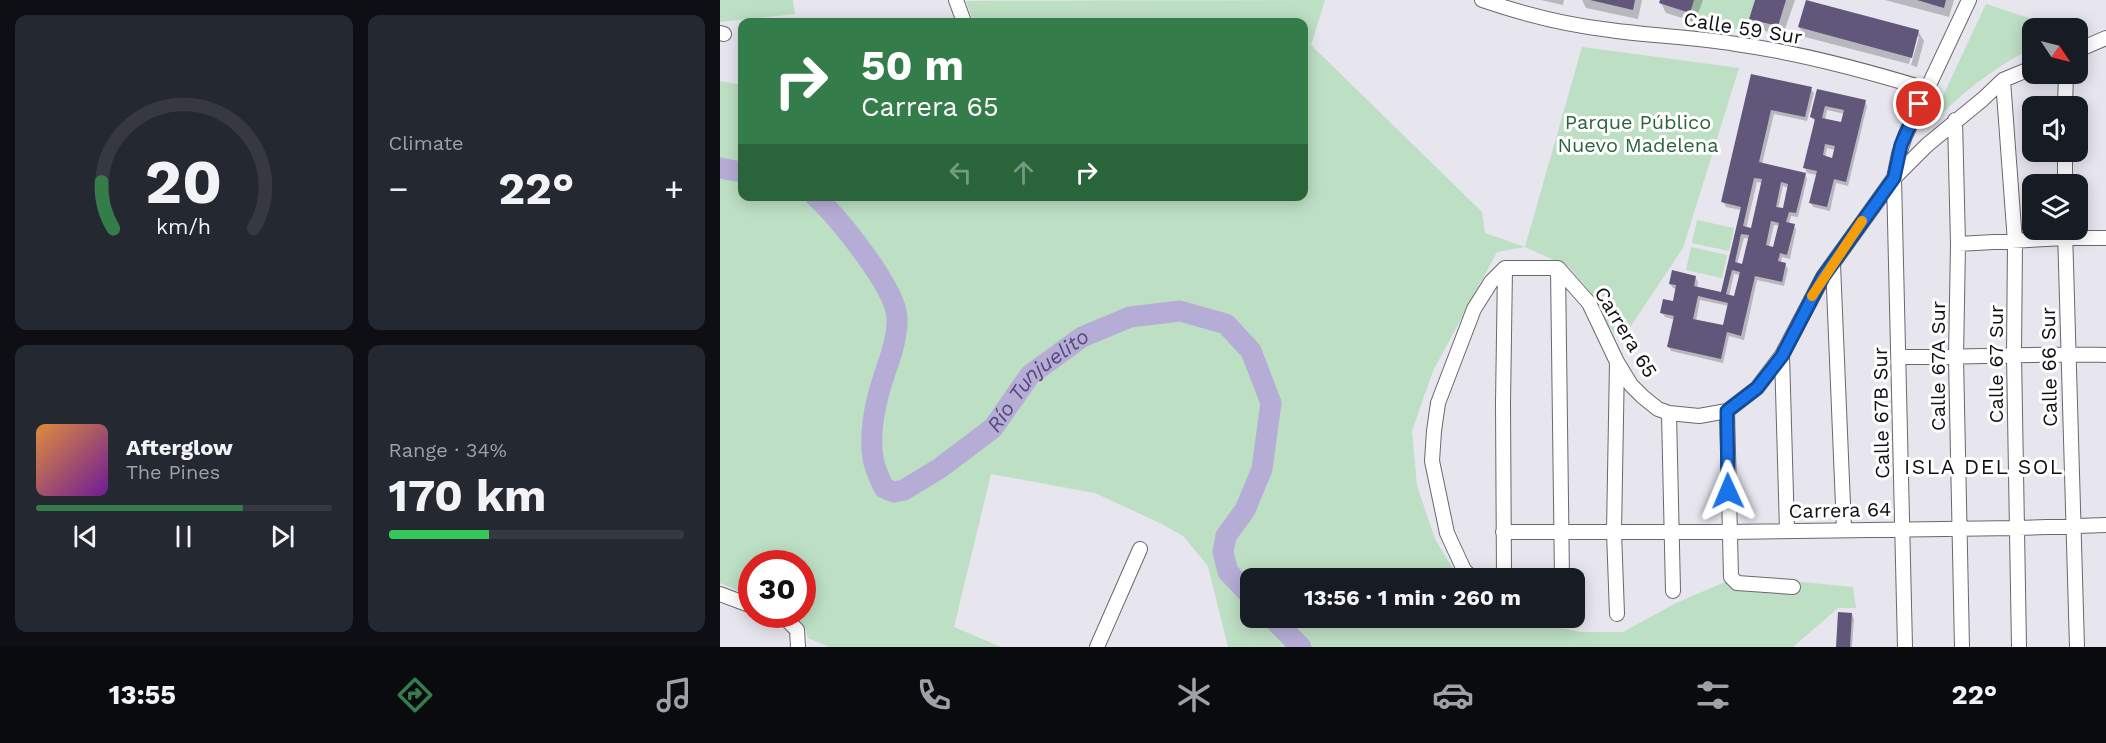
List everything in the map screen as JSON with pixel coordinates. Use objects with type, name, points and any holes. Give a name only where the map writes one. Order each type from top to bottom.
[{"type":"street","points":[[956,0],[963,18]]},
{"type":"street","points":[[1894,178],[1901,145],[1969,0]]},
{"type":"street","name":"Calle 59 Sur","points":[[1491,1],[1524,13],[1589,27],[1708,40],[1781,51],[1926,88]]},
{"type":"street","points":[[2088,46],[2106,38]]},
{"type":"street","points":[[1787,530],[1782,356],[1805,308],[1823,277],[1894,178],[1955,120],[2003,80],[2022,72]]},
{"type":"street","name":"Calle 67 Sur","points":[[2003,80],[2015,242],[2014,355],[2019,647]]},
{"type":"street","name":"Calle 67A Sur","points":[[1955,120],[1958,244],[1956,358],[1962,647]]},
{"type":"street","name":"Calle 67B Sur","points":[[1894,178],[1900,357],[1905,647]]},
{"type":"street","points":[[2088,236],[2106,238]]},
{"type":"street","points":[[1958,244],[2028,240]]},
{"type":"street","name":"Calle 66 Sur","points":[[2065,240],[2077,647]]},
{"type":"street","points":[[1833,264],[1844,530]]},
{"type":"street","points":[[1502,568],[1506,268]]},
{"type":"street","points":[[1463,568],[1447,533],[1432,461],[1438,403],[1474,309],[1491,282],[1506,268],[1558,268],[1562,568]]},
{"type":"street","name":"Carrera 65","points":[[1558,268],[1589,303],[1617,362],[1631,385],[1658,409],[1669,413],[1699,416],[1727,411],[1757,388],[1782,356]]},
{"type":"street","points":[[1900,357],[2106,355]]},
{"type":"street","points":[[1617,362],[1614,532],[1617,614]]},
{"type":"street","points":[[1727,411],[1731,577],[1737,583],[1793,587]]},
{"type":"street","points":[[1669,413],[1673,591]]},
{"type":"street","name":"Carrera 64","points":[[1503,532],[1729,532],[2106,525]]},
{"type":"street","points":[[1097,647],[1140,549]]},
{"type":"street","points":[[720,594],[738,601]]},
{"type":"street","points":[[795,628],[799,647]]},
{"type":"green space","points":[[720,0],[793,0],[795,14],[738,18],[738,20],[720,22]]},
{"type":"green space","points":[[1325,0],[1311,45],[1482,212],[1485,233],[1525,247],[1497,252],[1433,371],[1412,431],[1417,486],[1435,539],[1452,568],[1240,568],[1240,628],[1562,628],[1580,632],[1623,632],[1676,603],[1739,576],[1853,587],[1856,608],[1838,608],[1793,647],[1228,647],[1208,566],[1183,536],[1095,493],[991,474],[954,627],[1001,647],[829,647],[808,638],[805,628],[816,628],[816,550],[738,550],[738,591],[720,583],[720,81],[738,84],[738,201],[1308,201],[1308,18],[972,18],[966,1]]},
{"type":"green space","points":[[1694,0],[1755,0],[1745,30],[1687,22]]},
{"type":"green space","points":[[1986,4],[2029,18],[2022,18],[2022,54],[1976,84],[1950,105],[1927,130]]},
{"type":"green space","name":"Parque Público Nuevo Madelena","points":[[1582,47],[1739,68],[1683,248],[1621,341],[1603,318],[1589,290],[1569,267],[1525,247]]},
{"type":"green space","points":[[1697,220],[1734,228],[1729,251],[1692,243]]},
{"type":"green space","points":[[1691,247],[1727,255],[1722,278],[1686,270]]},
{"type":"building","points":[[1590,0],[1635,0],[1633,10]]},
{"type":"building","points":[[1660,0],[1694,0],[1690,13],[1659,3]]},
{"type":"building","points":[[1755,0],[1786,0],[1778,26],[1749,19]]},
{"type":"building","points":[[1806,0],[1919,30],[1912,58],[1798,27]]},
{"type":"building","points":[[1917,0],[1946,0],[1944,8]]},
{"type":"building","points":[[1751,74],[1812,87],[1805,117],[1771,110],[1759,162],[1806,173],[1796,213],[1789,212],[1786,222],[1795,224],[1787,255],[1780,253],[1778,261],[1786,263],[1782,282],[1755,276],[1741,336],[1727,332],[1721,359],[1667,347],[1674,316],[1660,313],[1663,299],[1673,301],[1676,285],[1669,284],[1672,270],[1696,276],[1694,286],[1721,292],[1741,207],[1721,202]],"holes":[[[1754,178],[1762,179],[1751,228],[1743,226]],[[1781,182],[1788,184],[1783,208],[1776,207]],[[1771,221],[1779,223],[1773,247],[1766,245]],[[1741,234],[1749,235],[1742,264],[1735,262]],[[1732,270],[1740,272],[1734,296],[1726,294]],[[1698,296],[1728,303],[1723,325],[1693,319]]]},
{"type":"building","points":[[1817,89],[1866,100],[1846,182],[1834,179],[1827,207],[1809,203],[1817,171],[1803,168],[1815,119],[1810,117]],"holes":[[[1825,106],[1844,110],[1841,122],[1822,118]],[[1825,144],[1835,146],[1832,158],[1823,155]]]},
{"type":"building","points":[[1838,612],[1852,613],[1850,647],[1836,647]]},
{"type":"waterway","name":"Río Tunjuelito","points":[[720,168],[738,171]]},
{"type":"waterway","name":"Río Tunjuelito","points":[[820,201],[864,253],[887,288],[894,304],[897,317],[896,332],[876,406],[872,438],[873,458],[877,473],[884,488],[894,492],[904,490],[940,468],[993,428],[1030,375],[1082,337],[1130,317],[1180,311],[1226,324],[1251,351],[1271,403],[1262,469],[1245,510],[1226,536],[1223,552],[1228,572],[1240,585]]},
{"type":"waterway","name":"Río Tunjuelito","points":[[1282,628],[1301,647]]},
{"type":"slow traffic","points":[[1812,296],[1862,221]]},
{"type":"district","name":"ISLA DEL SOL","points":[[1984,467]]},
{"type":"route","points":[[1728,491],[1727,411],[1757,388],[1782,356],[1823,277],[1894,178],[1901,145],[1919,104]]}]
